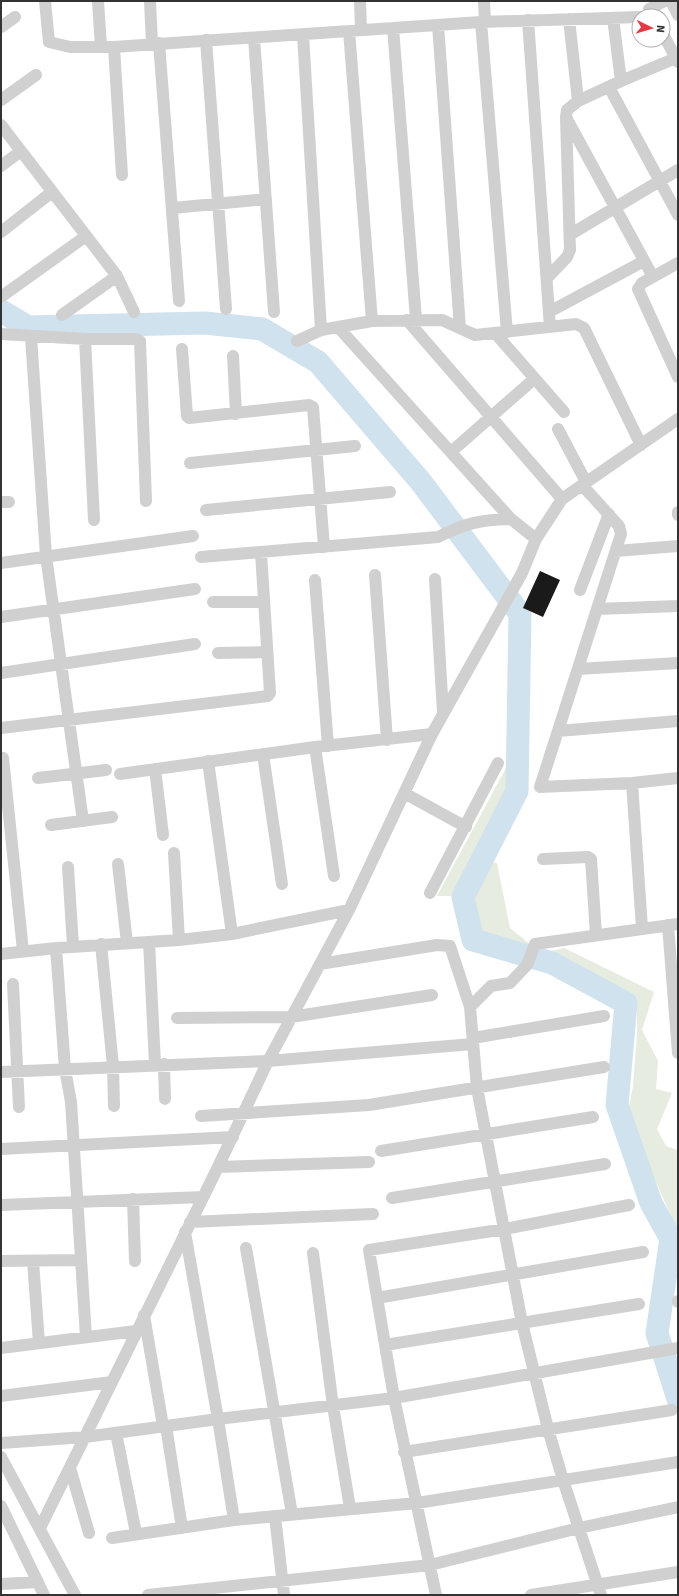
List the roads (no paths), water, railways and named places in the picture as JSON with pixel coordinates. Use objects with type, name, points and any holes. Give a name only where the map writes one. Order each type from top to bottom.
[{"type":"street","points":[[45,1],[48,40],[51,44],[70,47],[114,47],[483,22],[631,17]]},
{"type":"street","points":[[98,1],[101,47]]},
{"type":"street","points":[[150,1],[156,43],[173,208],[179,301]]},
{"type":"street","points":[[360,1],[355,30],[372,321]]},
{"type":"street","points":[[484,1],[483,22],[501,332],[534,379],[564,412]]},
{"type":"street","points":[[651,8],[665,1]]},
{"type":"street","points":[[671,1],[678,15]]},
{"type":"street","points":[[1,27],[15,17]]},
{"type":"street","points":[[613,18],[621,81]]},
{"type":"street","points":[[569,19],[578,102]]},
{"type":"street","points":[[528,20],[550,327]]},
{"type":"street","points":[[438,25],[460,328]]},
{"type":"street","points":[[392,28],[411,320],[562,499]]},
{"type":"street","points":[[303,35],[321,330]]},
{"type":"street","points":[[254,38],[274,312]]},
{"type":"street","points":[[206,40],[226,309]]},
{"type":"street","points":[[114,47],[122,175]]},
{"type":"street","points":[[546,278],[570,254],[571,234],[566,116],[570,107],[621,81],[677,60],[671,48]]},
{"type":"street","points":[[1,100],[36,75]]},
{"type":"street","points":[[609,87],[678,215]]},
{"type":"street","points":[[566,116],[653,277]]},
{"type":"street","points":[[1,125],[117,276],[134,312]]},
{"type":"street","points":[[1,166],[21,151]]},
{"type":"street","points":[[571,234],[614,206],[678,170]]},
{"type":"street","points":[[1,232],[52,192]]},
{"type":"street","points":[[173,208],[266,199]]},
{"type":"street","points":[[1,297],[86,236]]},
{"type":"street","points":[[549,312],[644,260]]},
{"type":"street","points":[[678,263],[640,285],[639,294],[678,377]]},
{"type":"street","points":[[62,315],[117,276]]},
{"type":"street","points":[[297,340],[321,330],[372,321],[442,320],[475,335],[576,324],[584,328],[641,445]]},
{"type":"street","points":[[338,327],[511,519],[536,539]]},
{"type":"street","points":[[1,334],[31,337],[136,339],[140,343],[146,501]]},
{"type":"street","points":[[31,337],[46,556],[75,773],[83,821]]},
{"type":"street","points":[[85,339],[94,520]]},
{"type":"street","points":[[182,349],[187,417],[190,419],[311,405],[314,408],[324,547]]},
{"type":"street","points":[[233,356],[236,414]]},
{"type":"street","points":[[451,452],[534,379]]},
{"type":"street","points":[[40,1528],[136,1330],[233,1137],[268,1060],[349,910],[432,734],[480,645],[522,573],[536,539],[562,499],[678,419]]},
{"type":"street","points":[[558,429],[584,483],[619,526],[621,531],[616,551],[540,786],[541,788],[632,783],[678,778]]},
{"type":"street","points":[[190,462],[355,446]]},
{"type":"street","points":[[206,510],[390,492]]},
{"type":"street","points":[[580,590],[609,514]]},
{"type":"street","points":[[201,557],[438,537],[462,525],[483,520],[511,519]]},
{"type":"street","points":[[1,563],[194,536]]},
{"type":"street","points":[[616,551],[678,546]]},
{"type":"street","points":[[1,728],[267,696],[270,693],[261,553]]},
{"type":"street","points":[[375,575],[387,740]]},
{"type":"street","points":[[435,578],[443,714]]},
{"type":"street","points":[[315,580],[328,746]]},
{"type":"street","points":[[1,617],[195,589]]},
{"type":"street","points":[[213,602],[264,602]]},
{"type":"street","points":[[597,609],[678,606]]},
{"type":"street","points":[[1,673],[195,644]]},
{"type":"street","points":[[218,654],[267,652]]},
{"type":"street","points":[[578,669],[678,663]]},
{"type":"street","points":[[558,731],[678,721]]},
{"type":"street","points":[[120,774],[315,747],[432,734]]},
{"type":"street","points":[[315,747],[334,876]]},
{"type":"street","points":[[263,754],[282,884]]},
{"type":"street","points":[[3,758],[7,849],[24,951]]},
{"type":"street","points":[[208,761],[232,934]]},
{"type":"street","points":[[430,893],[466,827],[498,763]]},
{"type":"street","points":[[155,769],[163,836]]},
{"type":"street","points":[[38,778],[106,770]]},
{"type":"street","points":[[632,783],[642,928]]},
{"type":"street","points":[[404,793],[466,827]]},
{"type":"street","points":[[51,825],[112,817]]},
{"type":"street","points":[[174,853],[179,940]]},
{"type":"street","points":[[543,860],[590,858],[596,935]]},
{"type":"street","points":[[118,864],[127,943]]},
{"type":"street","points":[[68,866],[73,946]]},
{"type":"street","points":[[1,954],[73,946],[179,940],[232,934],[349,910]]},
{"type":"street","points":[[470,1007],[491,986],[510,983],[527,965],[535,944],[673,924],[678,1053]]},
{"type":"street","points":[[149,942],[160,1064],[165,1099]]},
{"type":"street","points":[[101,944],[113,1066],[114,1106]]},
{"type":"street","points":[[320,964],[437,945],[450,946],[470,1007],[477,1088],[522,1323],[536,1374],[548,1429],[563,1480],[600,1590]]},
{"type":"street","points":[[56,948],[65,1069],[71,1102],[76,1202],[86,1337]]},
{"type":"street","points":[[13,984],[19,1107]]},
{"type":"street","points":[[177,1018],[291,1017],[432,995]]},
{"type":"street","points":[[1,1072],[268,1060],[473,1041],[604,1016]]},
{"type":"street","points":[[200,1116],[352,1107],[604,1067]]},
{"type":"street","points":[[381,1151],[593,1117]]},
{"type":"street","points":[[1,1149],[233,1137]]},
{"type":"street","points":[[218,1167],[369,1162]]},
{"type":"street","points":[[392,1198],[605,1164]]},
{"type":"street","points":[[1,1205],[203,1197]]},
{"type":"street","points":[[133,1199],[135,1261]]},
{"type":"street","points":[[436,1595],[417,1503],[404,1452],[368,1253],[370,1249],[504,1229],[629,1205]]},
{"type":"street","points":[[187,1227],[373,1214]]},
{"type":"street","points":[[187,1227],[234,1520]]},
{"type":"street","points":[[246,1248],[292,1514]]},
{"type":"street","points":[[377,1298],[643,1252]]},
{"type":"street","points":[[313,1253],[333,1406],[350,1508]]},
{"type":"street","points":[[1,1261],[80,1260]]},
{"type":"street","points":[[33,1261],[39,1343]]},
{"type":"street","points":[[385,1345],[639,1304]]},
{"type":"street","points":[[144,1315],[182,1528]]},
{"type":"street","points":[[1,1348],[136,1330]]},
{"type":"street","points":[[1,1443],[85,1437],[218,1419],[394,1398],[678,1348]]},
{"type":"street","points":[[1,1396],[112,1382]]},
{"type":"street","points":[[404,1452],[672,1410]]},
{"type":"street","points":[[116,1433],[136,1533]]},
{"type":"street","points":[[1,1457],[75,1595]]},
{"type":"street","points":[[112,1538],[136,1533],[234,1520],[350,1508],[417,1503],[678,1462]]},
{"type":"street","points":[[70,1468],[88,1534]]},
{"type":"street","points":[[1,1506],[44,1595]]},
{"type":"street","points":[[148,1595],[430,1564],[579,1528],[678,1507]]},
{"type":"street","points":[[275,1516],[284,1595]]},
{"type":"street","points":[[531,1595],[600,1590],[678,1572]]},
{"type":"street","points":[[1,1584],[38,1582]]},
{"type":"waterway","points":[[1,311],[28,327],[205,323],[262,329],[318,362],[421,482],[520,614],[517,791],[463,897],[473,940],[552,963],[626,1003],[617,1105],[651,1203],[671,1239],[657,1333],[678,1399]]}]
